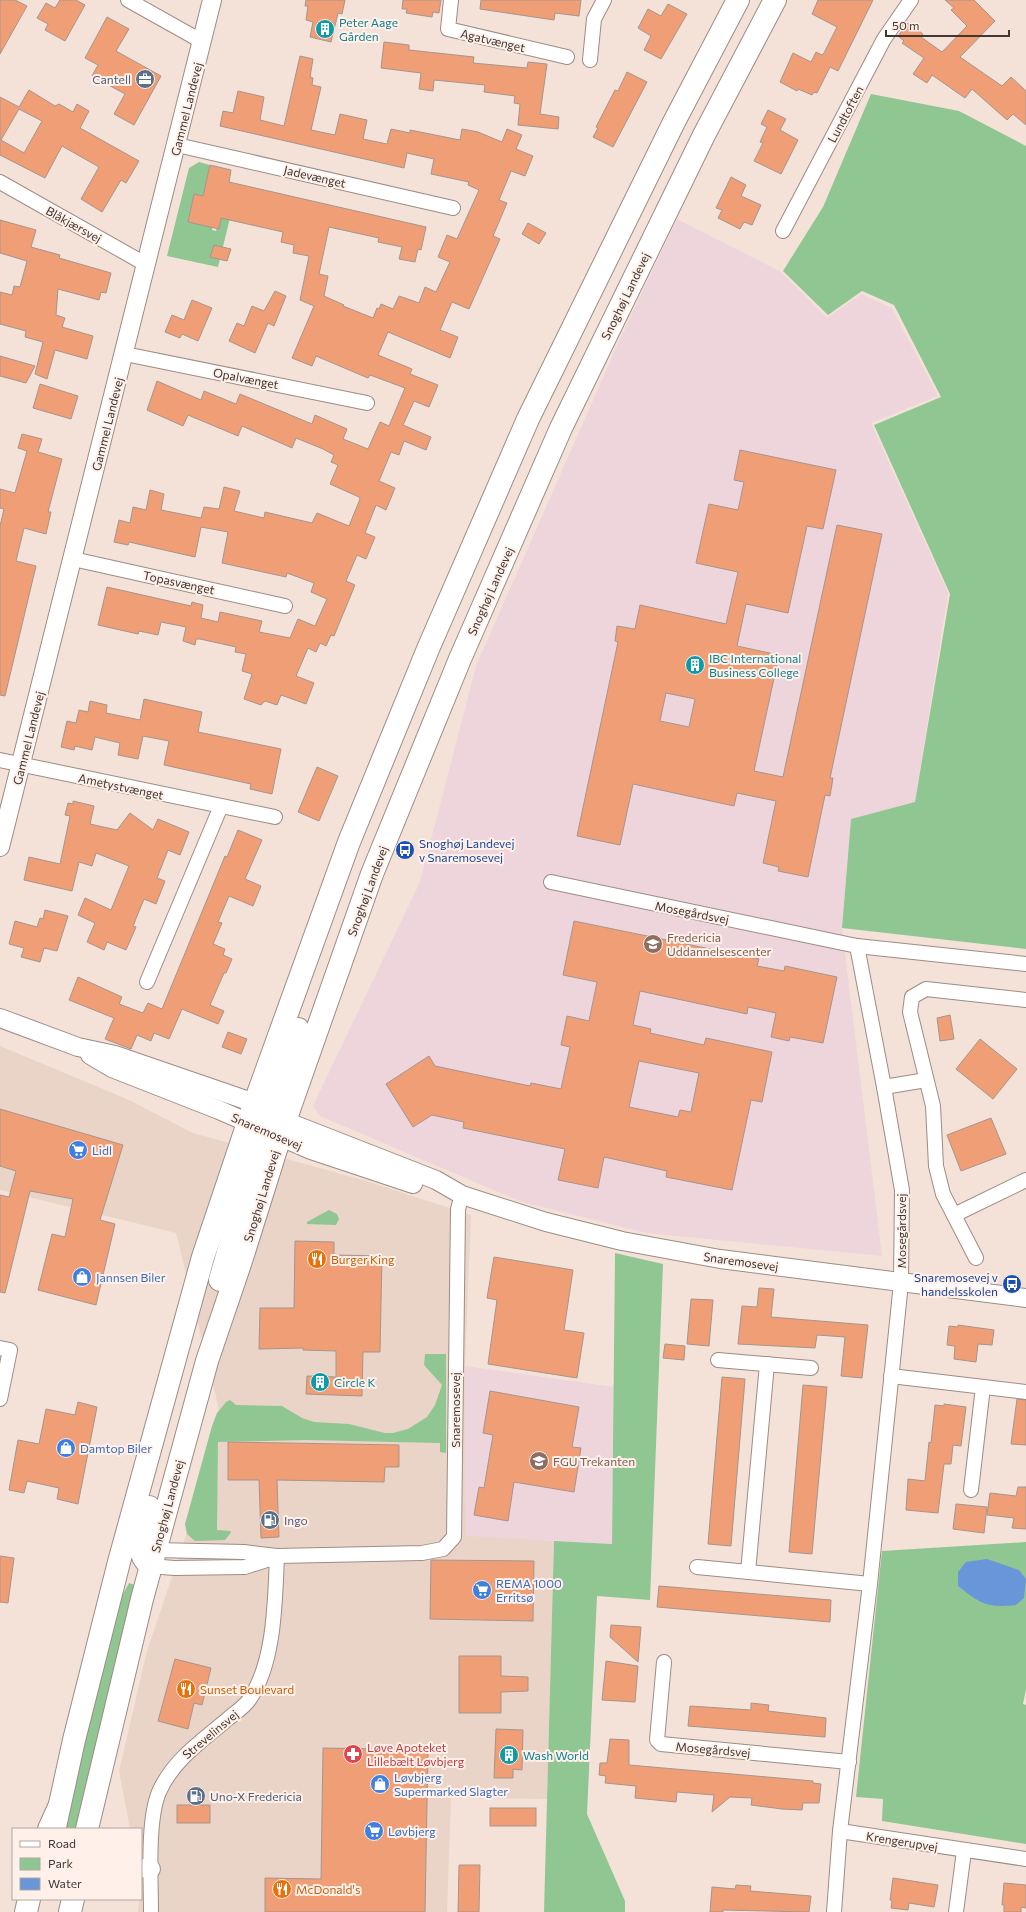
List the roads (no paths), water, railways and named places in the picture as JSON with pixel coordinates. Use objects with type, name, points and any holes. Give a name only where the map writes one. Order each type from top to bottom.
[{"type":"main road","name":"Snoghøj Landevej","points":[[87,1828],[149,1556],[207,1361],[241,1261],[267,1121],[349,842],[428,649],[528,419],[674,122],[738,0]]},
{"type":"main road","name":"Snoghøj Landevej","points":[[54,1828],[74,1740],[119,1562],[203,1257],[267,1121],[372,874],[460,659],[558,435],[704,135],[776,0]]},
{"type":"main road","points":[[119,1562],[149,1556],[144,1529],[167,1436],[167,1384]]},
{"type":"main road","points":[[49,1828],[59,1808]]},
{"type":"main road","points":[[26,1912],[29,1900]]},
{"type":"main road","points":[[36,1912],[39,1900]]},
{"type":"main road","points":[[70,1912],[73,1900]]},
{"type":"main road","points":[[84,1912],[87,1900]]},
{"type":"street","points":[[128,0],[203,42]]},
{"type":"street","name":"Gammel Landevej","points":[[0,847],[125,354],[203,42],[212,0]]},
{"type":"street","name":"Agatvænget","points":[[451,0],[448,29],[567,57]]},
{"type":"street","points":[[590,60],[594,19],[604,0]]},
{"type":"street","name":"Lundtoften","points":[[782,231],[884,39],[911,0]]},
{"type":"street","name":"Jadevænget","points":[[177,145],[453,208]]},
{"type":"street","name":"Blåkjærsvej","points":[[0,182],[147,265]]},
{"type":"street","name":"Opalvænget","points":[[125,354],[367,403]]},
{"type":"street","name":"Topasvænget","points":[[73,559],[285,606]]},
{"type":"street","name":"Ametystvænget","points":[[0,760],[274,817]]},
{"type":"street","points":[[147,982],[221,806]]},
{"type":"street","name":"Mosegårdsvej","points":[[551,882],[857,946],[1026,964]]},
{"type":"street","name":"Mosegårdsvej","points":[[834,1912],[840,1831],[870,1584],[901,1283],[902,1190],[857,946]]},
{"type":"street","points":[[976,1258],[944,1196],[936,1166],[933,1106],[910,1012],[912,997],[926,989],[1026,1000]]},
{"type":"street","name":"Snaremosevej","points":[[0,1018],[78,1047],[115,1055],[267,1121],[311,1150],[442,1194],[462,1195],[546,1222],[622,1241],[720,1259],[1026,1298]]},
{"type":"street","points":[[884,1087],[926,1080]]},
{"type":"street","points":[[954,1215],[1026,1180]]},
{"type":"street","name":"Snaremosevej","points":[[276,1556],[422,1553],[443,1549],[454,1536],[458,1209],[462,1195]]},
{"type":"street","points":[[0,1348],[10,1350],[0,1399]]},
{"type":"street","points":[[718,1360],[811,1368]]},
{"type":"street","points":[[748,1572],[768,1364]]},
{"type":"street","points":[[891,1376],[1026,1392]]},
{"type":"street","points":[[971,1490],[983,1387]]},
{"type":"street","points":[[149,1556],[244,1552],[276,1556]]},
{"type":"street","name":"Strevelinsvej","points":[[151,1912],[146,1869],[152,1820],[158,1794],[165,1778],[175,1764],[249,1701],[263,1674],[268,1656],[275,1596],[276,1556]]},
{"type":"street","points":[[697,1567],[870,1584]]},
{"type":"street","name":"Mosegårdsvej","points":[[664,1662],[657,1740],[661,1744],[848,1762]]},
{"type":"street","name":"Krengerupvej","points":[[840,1831],[1026,1859]]},
{"type":"street","points":[[956,1912],[964,1850]]},
{"type":"water","points":[[987,1559],[1019,1570],[1026,1579],[1024,1598],[1016,1605],[991,1605],[979,1601],[958,1586],[958,1572],[966,1562]]},
{"type":"place","name":"Peter Aage Gården","points":[[325,29]]},
{"type":"place","name":"Cantell","points":[[145,79]]},
{"type":"place","name":"IBC International Business College","points":[[695,665]]},
{"type":"place","name":"Snoghøj Landevej v Snaremosevej","points":[[405,850]]},
{"type":"place","name":"Fredericia Uddannelsescenter","points":[[653,944]]},
{"type":"place","name":"Lidl","points":[[78,1150]]},
{"type":"place","name":"Burger King","points":[[317,1259]]},
{"type":"place","name":"Jannsen Biler","points":[[82,1277]]},
{"type":"place","name":"Snaremosevej v handelsskolen","points":[[1012,1284]]},
{"type":"place","name":"Circle K","points":[[320,1382]]},
{"type":"place","name":"Damtop Biler","points":[[66,1448]]},
{"type":"place","name":"FGU Trekanten","points":[[539,1461]]},
{"type":"place","name":"Ingo","points":[[270,1520]]},
{"type":"place","name":"REMA 1000 Erritsø","points":[[482,1590]]},
{"type":"place","name":"Sunset Boulevard","points":[[186,1689]]},
{"type":"place","name":"Løve Apoteket Lillebælt Løvbjerg","points":[[353,1754]]},
{"type":"place","name":"Wash World","points":[[509,1755]]},
{"type":"place","name":"Løvbjerg Supermarked Slagter","points":[[380,1784]]},
{"type":"place","name":"Uno-X Fredericia","points":[[196,1796]]},
{"type":"place","name":"Løvbjerg","points":[[374,1831]]},
{"type":"place","name":"McDonald's","points":[[282,1889]]}]
